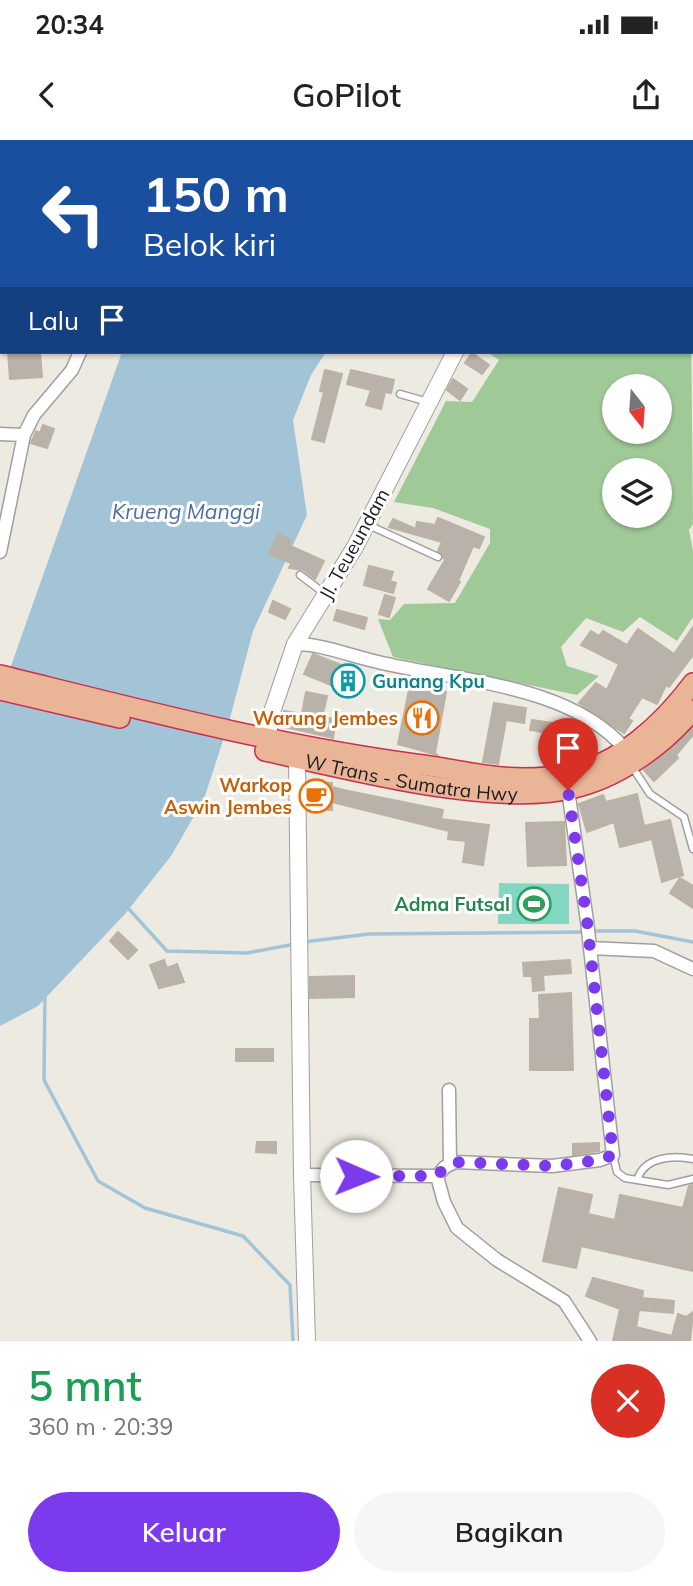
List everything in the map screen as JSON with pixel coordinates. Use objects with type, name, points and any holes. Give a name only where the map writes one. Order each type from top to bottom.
[{"type":"highway","points":[[0,675],[271,746]]},
{"type":"highway","points":[[0,690],[271,746],[317,746],[499,778],[569,774],[628,757],[673,710],[693,682]]},
{"type":"highway","name":"W Trans - Sumatra Hwy","points":[[271,746],[297,758],[476,790],[537,794],[568,790],[662,741],[693,710]]},
{"type":"street","points":[[0,551],[24,435],[34,415],[72,370],[79,354]]},
{"type":"street","name":"JI. Teueundam","points":[[271,746],[272,712],[295,644],[321,591],[372,524],[425,401],[454,354]]},
{"type":"street","points":[[0,434],[24,435]]},
{"type":"street","points":[[295,644],[320,646],[416,670],[516,688],[608,730],[628,757]]},
{"type":"street","points":[[297,758],[302,1175],[307,1341]]},
{"type":"street","points":[[302,1175],[437,1176],[450,1164],[463,1161],[552,1166],[600,1160],[613,1155],[590,945],[568,790]]},
{"type":"street","points":[[590,945],[654,951],[693,969]]},
{"type":"street","points":[[449,1090],[450,1164]]},
{"type":"street","points":[[437,1176],[443,1202],[457,1228],[497,1260],[564,1301],[590,1341]]},
{"type":"lane","points":[[400,394],[425,401]]},
{"type":"lane","points":[[372,524],[438,557]]},
{"type":"lane","points":[[300,575],[321,591]]},
{"type":"lane","points":[[628,757],[650,794],[684,817],[693,849]]},
{"type":"lane","points":[[613,1155],[621,1176],[668,1185],[693,1179]]},
{"type":"lane","points":[[638,1178],[646,1164],[670,1158],[693,1159]]},
{"type":"green space","points":[[490,354],[691,354],[693,524],[689,530],[693,551],[693,617],[677,641],[640,617],[623,632],[586,618],[561,647],[567,666],[599,676],[577,695],[393,657],[378,619],[390,620],[404,604],[455,603],[490,543],[490,529],[433,508],[394,502],[446,401],[472,402],[499,360]]},
{"type":"shaded area","name":"Adma Futsal","points":[[499,883],[569,884],[569,924],[498,924]]},
{"type":"water","name":"Krueng Manggi","points":[[121,354],[325,354],[311,375],[293,420],[307,515],[253,631],[229,722],[204,799],[171,856],[125,914],[38,1006],[0,1026],[0,697]]},
{"type":"building","points":[[8,354],[40,354],[42,377],[10,379]]},
{"type":"building","points":[[473,354],[489,365],[482,374],[465,363]]},
{"type":"building","points":[[325,370],[342,374],[324,442],[312,439],[324,392],[320,391]]},
{"type":"building","points":[[351,370],[394,380],[391,393],[385,392],[381,409],[366,405],[371,390],[347,384]]},
{"type":"building","points":[[453,379],[467,389],[460,400],[447,390]]},
{"type":"building","points":[[43,425],[54,429],[47,448],[31,443],[36,431],[40,433]]},
{"type":"building","points":[[438,518],[484,537],[479,548],[473,546],[458,581],[460,582],[449,601],[428,589],[445,560],[438,551],[442,542],[389,527],[393,519],[416,529],[417,522],[435,525]]},
{"type":"building","points":[[278,534],[291,540],[288,545],[324,561],[315,579],[303,570],[289,568],[291,563],[269,554]]},
{"type":"building","points":[[369,566],[393,572],[390,581],[396,583],[393,593],[364,585]]},
{"type":"building","points":[[385,595],[395,598],[389,617],[379,614]]},
{"type":"building","points":[[273,601],[290,609],[285,619],[269,612]]},
{"type":"building","points":[[337,610],[367,618],[364,629],[334,620]]},
{"type":"building","points":[[693,627],[693,655],[669,687],[666,685],[657,704],[642,697],[628,719],[632,721],[624,733],[579,703],[596,683],[607,690],[619,664],[581,645],[591,631],[599,636],[603,631],[627,645],[638,629],[674,654]]},
{"type":"building","points":[[313,654],[362,673],[355,695],[304,674]]},
{"type":"building","name":"Warung Jembes","points":[[410,685],[446,692],[435,753],[437,755],[398,744]]},
{"type":"building","points":[[306,692],[327,696],[322,717],[336,719],[333,738],[281,726],[284,711],[302,714]]},
{"type":"building","points":[[494,703],[526,708],[524,723],[506,720],[498,764],[483,762]]},
{"type":"building","points":[[532,720],[560,724],[558,735],[530,730]]},
{"type":"building","points":[[693,728],[693,735],[676,755],[678,758],[654,781],[644,770]]},
{"type":"building","points":[[308,782],[332,783],[332,787],[348,791],[443,810],[441,819],[489,825],[483,865],[463,862],[466,841],[448,839],[449,831],[332,802],[332,810],[308,809]]},
{"type":"building","points":[[637,794],[644,826],[670,820],[683,875],[662,882],[652,839],[620,847],[614,822],[587,832],[579,804],[603,795],[606,802]]},
{"type":"building","points":[[564,822],[566,865],[528,866],[526,823]]},
{"type":"building","points":[[680,878],[693,886],[693,908],[670,893]]},
{"type":"building","points":[[118,932],[137,950],[128,959],[110,941]]},
{"type":"building","points":[[164,960],[167,968],[177,964],[184,982],[159,988],[150,965]]},
{"type":"building","points":[[570,960],[571,973],[543,975],[544,990],[533,991],[532,976],[524,976],[523,963]]},
{"type":"building","points":[[354,976],[354,997],[310,998],[310,977]]},
{"type":"building","points":[[571,993],[573,1070],[530,1070],[530,1019],[540,1019],[539,995]]},
{"type":"building","points":[[236,1049],[273,1049],[273,1061],[236,1061]]},
{"type":"building","points":[[257,1142],[276,1142],[276,1153],[256,1152]]},
{"type":"building","points":[[599,1143],[599,1151],[573,1155],[573,1144]]},
{"type":"building","points":[[693,1185],[693,1271],[581,1246],[576,1268],[543,1261],[559,1188],[592,1195],[588,1214],[615,1220],[620,1195],[683,1208],[689,1186]]},
{"type":"building","points":[[593,1278],[643,1291],[642,1298],[674,1301],[673,1313],[639,1310],[636,1327],[672,1336],[678,1314],[686,1317],[693,1312],[690,1341],[613,1341],[620,1309],[586,1296]]},
{"type":"waterway","points":[[127,907],[167,951],[247,953],[295,944]]},
{"type":"waterway","points":[[593,931],[635,931],[693,942]]},
{"type":"waterway","points":[[303,942],[369,934],[585,932]]},
{"type":"waterway","points":[[45,994],[44,1080],[98,1181],[145,1208],[243,1236],[290,1285],[293,1341]]},
{"type":"place","name":"Gunang Kpu","points":[[348,681]]},
{"type":"place","name":"Warung Jembes","points":[[422,718]]},
{"type":"place","name":"Warkop Aswin Jembes","points":[[316,796]]},
{"type":"place","name":"Adma Futsal","points":[[534,904]]},
{"type":"route","points":[[356,1176],[437,1176],[450,1164],[463,1161],[536,1167],[600,1160],[613,1155],[587,921],[568,790]]}]
